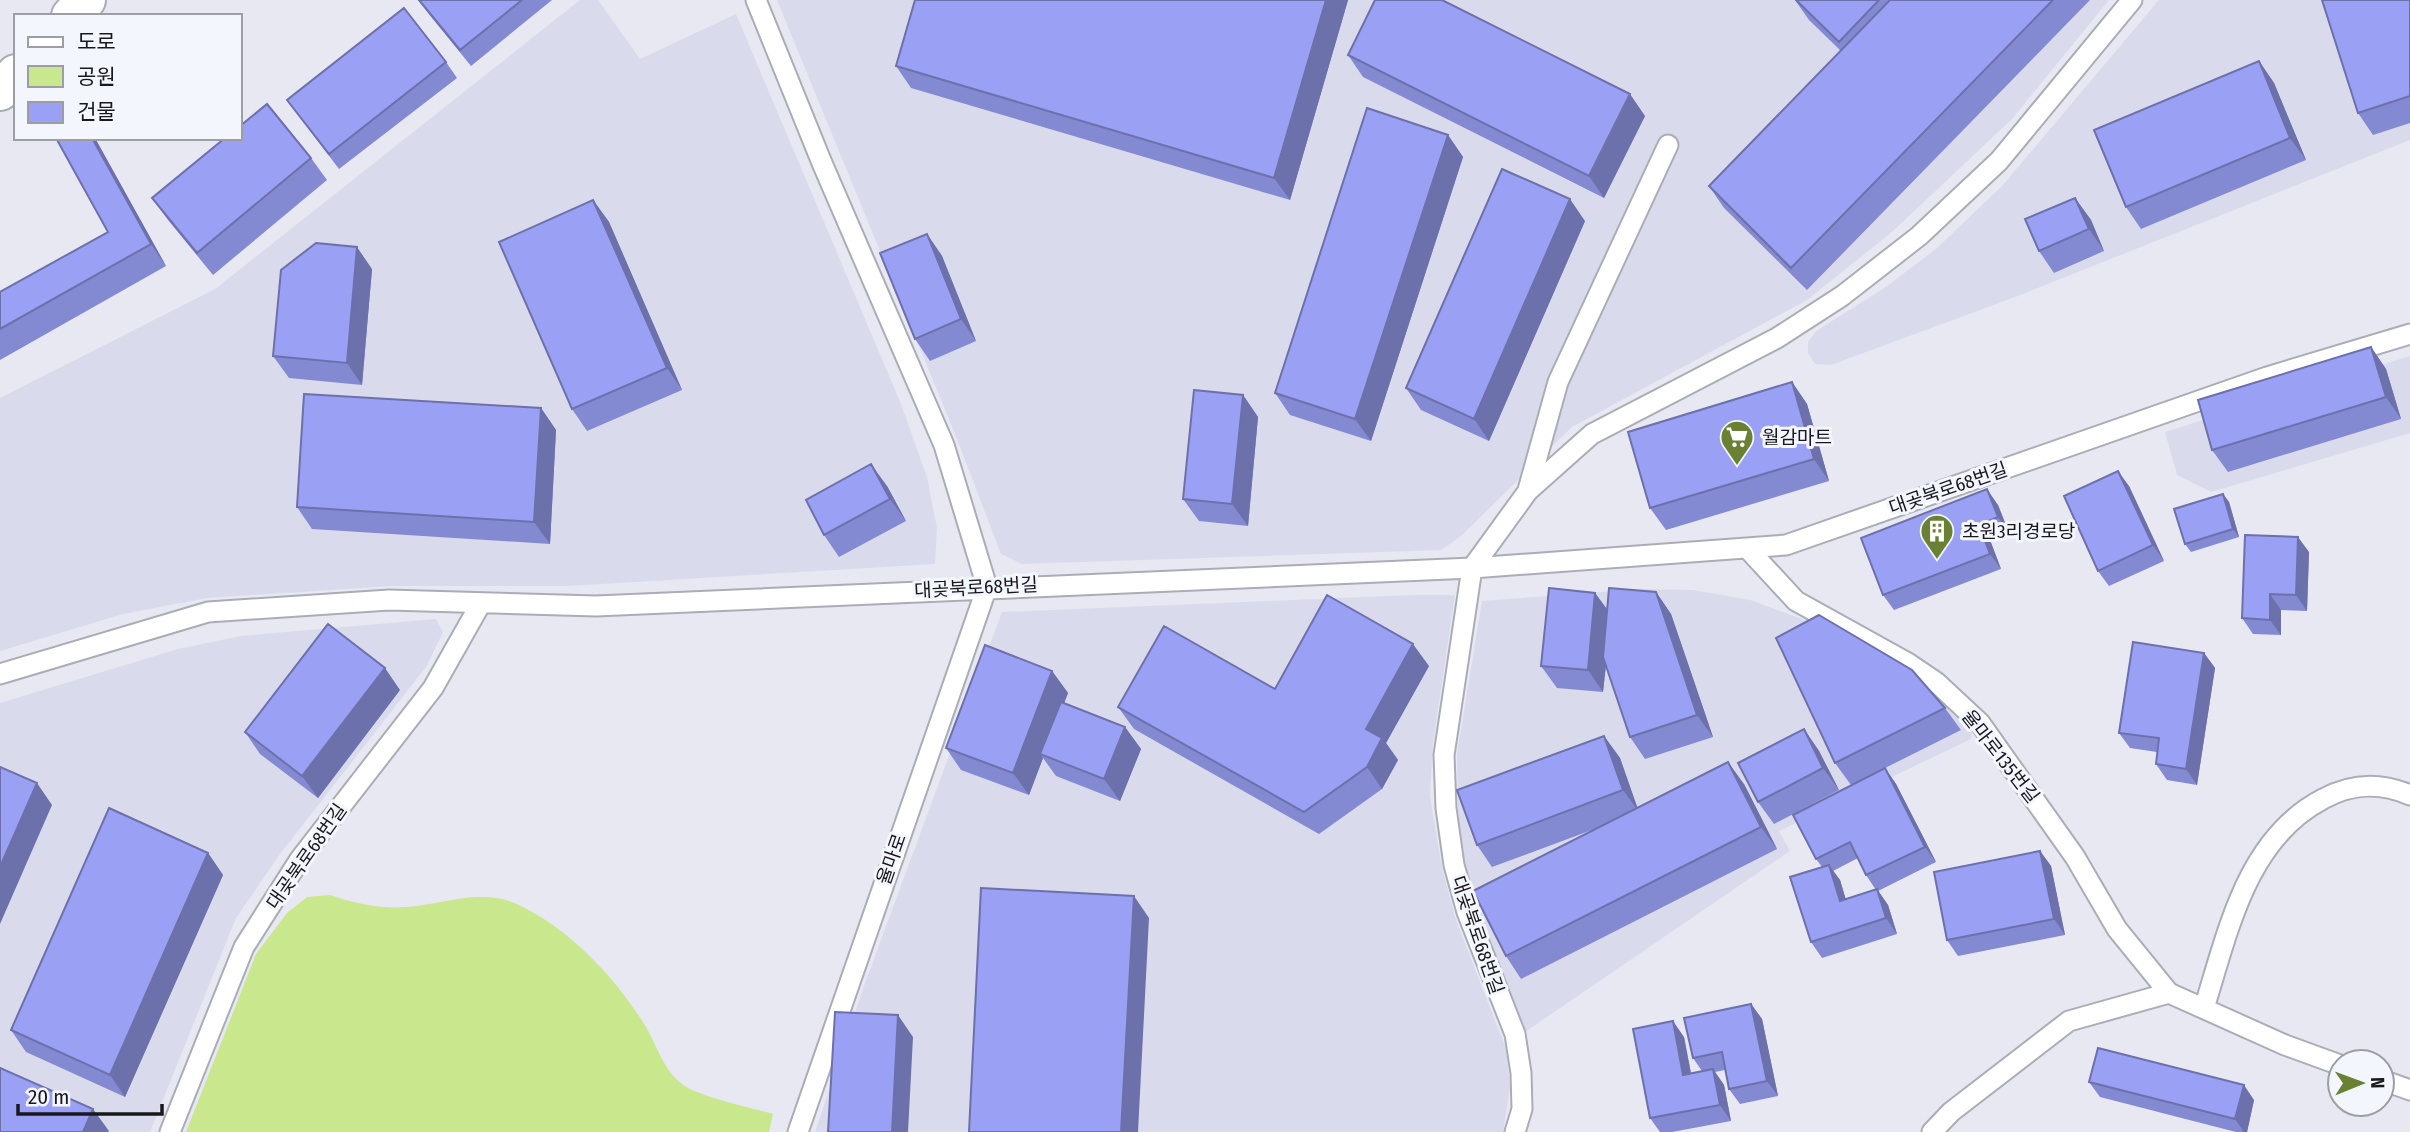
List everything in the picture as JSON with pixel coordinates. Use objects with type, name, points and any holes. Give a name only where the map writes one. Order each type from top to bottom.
[{"type":"street","points":[[73,14],[86,0]]},
{"type":"street","points":[[0,91],[14,76]]},
{"type":"lane","points":[[756,0],[822,163],[944,445],[987,587]]},
{"type":"lane","name":"대곶북로68번길","points":[[1515,1132],[1522,1109],[1521,1073],[1515,1034],[1466,912],[1454,865],[1446,808],[1444,755],[1472,568],[1528,491],[1591,434],[1777,338],[1842,296],[1919,236],[1999,160],[2132,0]]},
{"type":"lane","points":[[1528,491],[1558,382],[1668,145]]},
{"type":"lane","name":"대곶북로68번길","points":[[0,674],[208,612],[389,600],[596,606],[1472,568],[1786,545],[2267,377],[2410,334]]},
{"type":"lane","name":"율마로135번길","points":[[1747,548],[1796,601],[1908,663],[1936,682],[1980,723],[2075,857],[2117,929],[2169,993],[2285,1045],[2326,1060]]},
{"type":"lane","name":"율마로","points":[[798,1132],[987,587]]},
{"type":"lane","name":"대곶북로68번길","points":[[170,1132],[244,947],[300,859],[433,688],[481,603]]},
{"type":"lane","points":[[2204,1009],[2233,916],[2260,856],[2297,812],[2342,788],[2387,785],[2410,795]]},
{"type":"lane","points":[[1932,1132],[1951,1112],[2069,1021],[2169,993]]},
{"type":"shaded area","points":[[580,0],[598,0],[640,59],[736,14],[901,404],[927,477],[937,528],[935,564],[568,586],[392,586],[207,598],[123,614],[0,651],[0,398],[215,289]]},
{"type":"shaded area","points":[[777,0],[2109,0],[2012,119],[1892,232],[1807,300],[1572,427],[1461,536],[1441,550],[1022,564],[1001,554],[955,434]]},
{"type":"shaded area","points":[[2159,0],[2410,0],[2410,140],[2015,297],[1831,365],[1815,364],[1808,353],[1808,342],[1816,331],[1883,289],[1936,249],[2003,185]]},
{"type":"shaded area","points":[[2410,356],[2410,433],[2211,492],[2177,475],[2165,432]]},
{"type":"shaded area","points":[[1643,589],[1693,590],[1750,600],[1832,630],[1931,688],[1972,730],[1971,739],[1779,831],[1790,851],[1525,1032],[1481,918],[1464,862],[1458,813],[1457,754],[1482,601]]},
{"type":"shaded area","points":[[1455,595],[1433,743],[1430,796],[1442,868],[1456,920],[1506,1049],[1510,1088],[1503,1132],[815,1132],[864,986],[1002,612]]},
{"type":"shaded area","points":[[436,619],[443,632],[426,667],[280,854],[236,918],[150,1132],[0,1132],[0,703],[178,649],[241,636]]},
{"type":"green space","points":[[330,895],[387,907],[490,897],[517,904],[537,914],[573,941],[606,973],[646,1027],[665,1065],[675,1078],[699,1093],[773,1114],[769,1132],[186,1132],[256,954],[287,913],[307,897]]},
{"type":"building","points":[[419,0],[522,0],[460,50]]},
{"type":"building","points":[[915,0],[1326,0],[1274,178],[896,66]]},
{"type":"building","points":[[1375,0],[1442,0],[1630,94],[1589,176],[1348,55]]},
{"type":"building","points":[[1796,0],[1879,0],[1839,42]]},
{"type":"building","points":[[1890,0],[2053,0],[1791,268],[1709,186]]},
{"type":"building","points":[[2322,0],[2410,0],[2410,96],[2358,113]]},
{"type":"building","points":[[404,8],[446,62],[329,154],[287,100]]},
{"type":"building","points":[[2259,61],[2290,138],[2126,207],[2094,130]]},
{"type":"building","points":[[267,104],[311,158],[197,253],[152,198],[223,140],[242,140],[242,124]]},
{"type":"building","points":[[1367,108],[1448,135],[1355,419],[1275,393]]},
{"type":"building","points":[[57,140],[93,140],[151,244],[0,329],[0,292],[108,232]]},
{"type":"building","points":[[1502,169],[1570,199],[1474,419],[1406,388]]},
{"type":"building","points":[[2075,198],[2089,229],[2039,251],[2025,219]]},
{"type":"building","points":[[593,200],[667,368],[572,409],[499,242]]},
{"type":"building","points":[[927,234],[961,319],[915,339],[880,253]]},
{"type":"building","points":[[316,243],[357,247],[347,363],[273,356],[281,270]]},
{"type":"building","points":[[2371,347],[2386,397],[2212,450],[2198,400]]},
{"type":"building","name":"월감마트","points":[[1792,382],[1814,459],[1650,508],[1628,432]]},
{"type":"building","points":[[1194,390],[1243,395],[1232,504],[1183,499]]},
{"type":"building","points":[[304,394],[541,408],[534,522],[297,507]]},
{"type":"building","points":[[871,464],[890,499],[824,535],[806,500]]},
{"type":"building","points":[[2118,471],[2153,545],[2098,571],[2064,496]]},
{"type":"building","name":"초원3리경로당","points":[[1987,489],[1998,517],[1979,525],[1990,554],[1883,595],[1861,538]]},
{"type":"building","points":[[2223,494],[2233,529],[2185,544],[2174,509]]},
{"type":"building","points":[[2245,535],[2298,537],[2296,595],[2270,594],[2270,620],[2242,618]]},
{"type":"building","points":[[1549,588],[1595,593],[1588,670],[1541,666]]},
{"type":"building","points":[[1609,588],[1656,592],[1697,715],[1630,737],[1603,657]]},
{"type":"building","points":[[1327,595],[1413,644],[1366,729],[1382,738],[1367,767],[1304,812],[1118,707],[1164,626],[1275,689]]},
{"type":"building","points":[[1819,615],[1912,670],[1945,708],[1835,763],[1776,638]]},
{"type":"building","points":[[328,624],[385,668],[302,776],[245,732]]},
{"type":"building","points":[[2133,642],[2204,653],[2186,769],[2156,764],[2159,738],[2119,733]]},
{"type":"building","points":[[985,645],[1052,671],[1013,773],[946,748]]},
{"type":"building","points":[[1061,702],[1125,727],[1104,779],[1040,754]]},
{"type":"building","points":[[1804,729],[1823,768],[1758,802],[1738,763]]},
{"type":"building","points":[[1604,736],[1623,790],[1477,845],[1457,790]]},
{"type":"building","points":[[1728,762],[1761,827],[1506,956],[1473,891]]},
{"type":"building","points":[[0,767],[37,783],[0,867]]},
{"type":"building","points":[[1885,768],[1925,847],[1866,875],[1850,842],[1816,859],[1793,815]]},
{"type":"building","points":[[109,808],[208,853],[110,1075],[11,1030]]},
{"type":"building","points":[[2040,851],[2054,919],[1947,940],[1934,872]]},
{"type":"building","points":[[1829,865],[1840,901],[1877,889],[1886,918],[1811,942],[1790,877]]},
{"type":"building","points":[[981,888],[1134,896],[1121,1132],[969,1132]]},
{"type":"building","points":[[1751,1004],[1767,1081],[1729,1089],[1722,1052],[1693,1058],[1684,1018]]},
{"type":"building","points":[[835,1012],[898,1015],[892,1132],[828,1132]]},
{"type":"building","points":[[1673,1021],[1683,1075],[1713,1069],[1720,1105],[1650,1118],[1633,1029]]},
{"type":"building","points":[[2098,1048],[2244,1085],[2235,1119],[2089,1082]]},
{"type":"building","points":[[0,1068],[93,1109],[83,1132],[0,1132]]},
{"type":"place","name":"월감마트","points":[[1737,467]]},
{"type":"place","name":"초원3리경로당","points":[[1937,561]]}]
